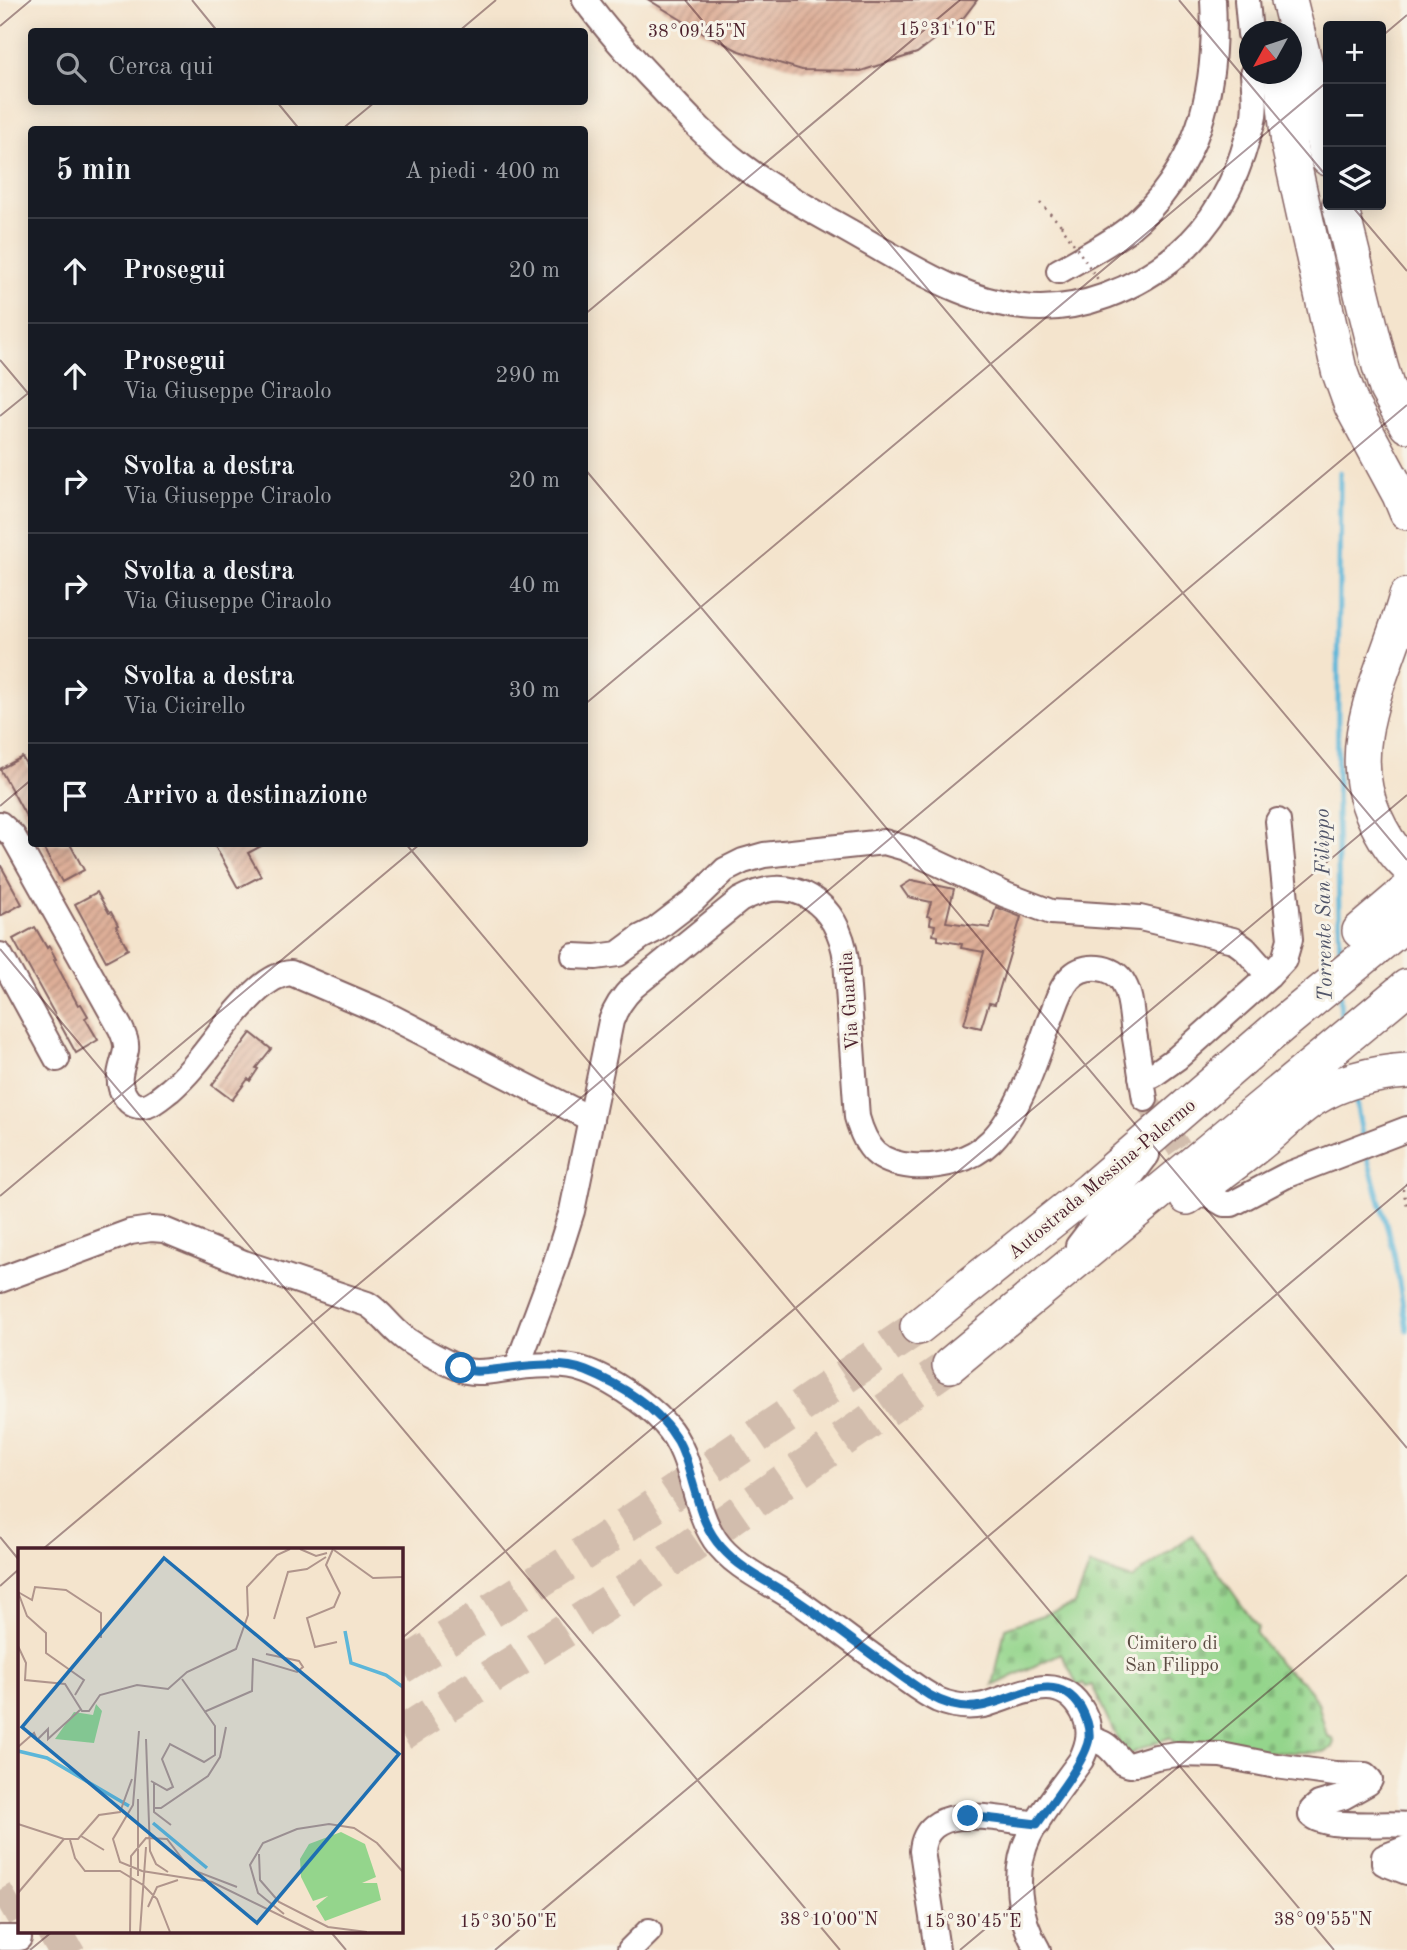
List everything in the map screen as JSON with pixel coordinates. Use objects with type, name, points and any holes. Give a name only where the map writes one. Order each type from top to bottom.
[{"type":"highway","points":[[1270,0],[1275,21]]},
{"type":"highway","points":[[1291,0],[1323,89]]},
{"type":"highway","points":[[1291,0],[1325,147]]},
{"type":"highway","points":[[1283,84],[1289,145],[1339,370],[1352,406],[1407,512]]},
{"type":"highway","points":[[1291,84],[1364,377],[1379,411],[1407,458]]},
{"type":"highway","points":[[1341,210],[1387,389],[1407,425]]},
{"type":"highway","points":[[1360,210],[1407,374]]},
{"type":"highway","points":[[1407,596],[1367,719],[1361,750],[1363,781],[1372,811],[1384,836],[1407,865]]},
{"type":"highway","points":[[958,1295],[1018,1230],[1133,1133],[1201,1065],[1407,891]]},
{"type":"highway","points":[[1275,1002],[1407,922]]},
{"type":"highway","points":[[1407,986],[1301,1091],[1255,1147],[1133,1236],[1023,1322],[950,1365],[1207,1153],[1301,1091],[1407,1072]]},
{"type":"highway","name":"Autostrada Messina-Palermo","points":[[918,1327],[1021,1246],[1178,1114],[1275,1002]]},
{"type":"street","points":[[585,0],[629,55],[674,102],[726,153],[760,178],[948,286],[988,300],[1025,307],[1073,305],[1119,291],[1168,262],[1194,239],[1219,207],[1237,171],[1254,116],[1253,84]]},
{"type":"street","points":[[1059,271],[1106,245],[1145,214],[1165,191],[1185,161],[1196,137],[1212,68],[1215,30],[1213,0]]},
{"type":"street","points":[[1247,0],[1249,21]]},
{"type":"street","points":[[1275,1002],[1290,939],[1278,821]]},
{"type":"street","points":[[0,824],[13,836],[121,1030],[126,1048],[119,1079],[125,1098],[137,1106],[155,1102],[166,1093],[192,1069],[258,990],[282,973],[291,973],[380,1011],[591,1119]]},
{"type":"street","points":[[574,956],[618,954],[694,900],[725,870],[743,861],[764,855],[884,842],[905,848],[1006,895],[1051,912],[1140,918],[1233,940],[1245,949],[1275,1002]]},
{"type":"street","name":"Via Guardia","points":[[517,1367],[554,1269],[572,1210],[611,1021],[619,1002],[740,900],[760,891],[780,889],[806,895],[821,905],[835,922],[842,936],[846,960],[857,1117],[864,1138],[876,1154],[899,1164],[941,1165],[974,1154],[992,1140],[1018,1100],[1064,986],[1081,970],[1108,970],[1125,985],[1143,1088],[1153,1074],[1177,1058],[1275,1002]]},
{"type":"street","points":[[618,954],[625,995]]},
{"type":"street","points":[[0,955],[57,1059]]},
{"type":"street","points":[[1050,1283],[1178,1114]]},
{"type":"street","points":[[1214,1198],[1224,1204],[1232,1204],[1287,1175],[1404,1129]]},
{"type":"street","points":[[1021,1246],[1207,1153]]},
{"type":"street","points":[[0,1280],[130,1232],[151,1228],[163,1230],[244,1263],[367,1304],[410,1343],[461,1368],[480,1372],[533,1366],[575,1368],[600,1378],[642,1402],[666,1424],[676,1438],[687,1461],[707,1527],[723,1550],[736,1561],[797,1600],[917,1687],[946,1703],[967,1707],[984,1705],[1040,1688],[1058,1688],[1066,1692],[1082,1709],[1087,1719],[1089,1739],[1081,1760],[1028,1837],[1021,1859],[1019,1888],[1023,1914],[1038,1950]]},
{"type":"street","points":[[1089,1739],[1110,1747],[1123,1763],[1130,1765],[1177,1754],[1221,1755],[1276,1766],[1365,1775],[1370,1780],[1368,1783],[1343,1797],[1319,1804],[1312,1810],[1311,1815],[1322,1821],[1344,1824],[1407,1825]]},
{"type":"street","points":[[937,1950],[922,1851],[923,1841],[928,1833],[935,1825],[956,1817],[1037,1824]]},
{"type":"street","points":[[1407,1848],[1384,1857],[1384,1863],[1407,1872]]},
{"type":"street","points":[[630,1950],[649,1931]]},
{"type":"path","points":[[1040,203],[1060,225],[1103,287]]},
{"type":"path","points":[[1407,1183],[1404,1191],[1407,1205]]},
{"type":"green space","name":"Cimitero di San Filippo","points":[[1192,1535],[1258,1628],[1255,1632],[1281,1666],[1304,1683],[1318,1703],[1327,1736],[1334,1742],[1326,1752],[1238,1753],[1175,1745],[1170,1737],[1125,1756],[1092,1685],[1086,1687],[1083,1683],[1078,1686],[1061,1653],[993,1686],[1005,1628],[1075,1604],[1090,1565],[1132,1579]]},
{"type":"building","points":[[649,0],[977,0],[964,17],[917,53],[861,71],[802,70],[739,51]]},
{"type":"building","points":[[22,757],[28,767],[28,820],[0,769]]},
{"type":"building","points":[[43,847],[72,847],[84,870],[62,882]]},
{"type":"building","points":[[216,847],[259,847],[248,853],[261,876],[238,888]]},
{"type":"building","points":[[0,864],[22,904],[0,916]]},
{"type":"building","points":[[912,880],[954,889],[946,922],[990,928],[996,907],[1021,917],[995,1004],[989,1003],[981,1028],[964,1024],[984,952],[961,948],[962,944],[938,940],[938,936],[933,935],[935,925],[930,924],[931,917],[927,916],[931,902],[908,897],[901,887]]},
{"type":"building","points":[[97,892],[109,913],[111,912],[128,949],[106,961],[75,904]]},
{"type":"building","points":[[35,927],[47,948],[49,946],[78,1005],[81,1004],[88,1016],[85,1018],[98,1040],[76,1053],[13,939]]},
{"type":"building","points":[[251,1033],[271,1049],[256,1068],[258,1069],[250,1081],[248,1079],[232,1100],[212,1085]]},
{"type":"waterway","name":"Torrente San Filippo","points":[[1340,472],[1337,812],[1340,960]]},
{"type":"waterway","name":"Torrente San Filippo","points":[[1340,995],[1341,1023]]},
{"type":"waterway","name":"Torrente San Filippo","points":[[1354,1091],[1363,1140]]},
{"type":"waterway","name":"Torrente San Filippo","points":[[1366,1153],[1394,1252],[1407,1330]]},
{"type":"tunnel","points":[[1145,1099],[1199,1177]]},
{"type":"tunnel","points":[[402,1666],[595,1546],[918,1327]]},
{"type":"tunnel","points":[[402,1733],[622,1594],[950,1365]]},
{"type":"tunnel","points":[[0,1910],[18,1900]]},
{"type":"tunnel","points":[[45,1950],[76,1932]]},
{"type":"route","points":[[461,1368],[480,1372],[533,1366],[575,1368],[600,1378],[642,1402],[666,1424],[682,1448],[707,1527],[723,1550],[934,1698],[956,1706],[975,1707],[1040,1688],[1058,1688],[1074,1699],[1087,1719],[1089,1739],[1086,1750],[1037,1824],[968,1816]]}]
